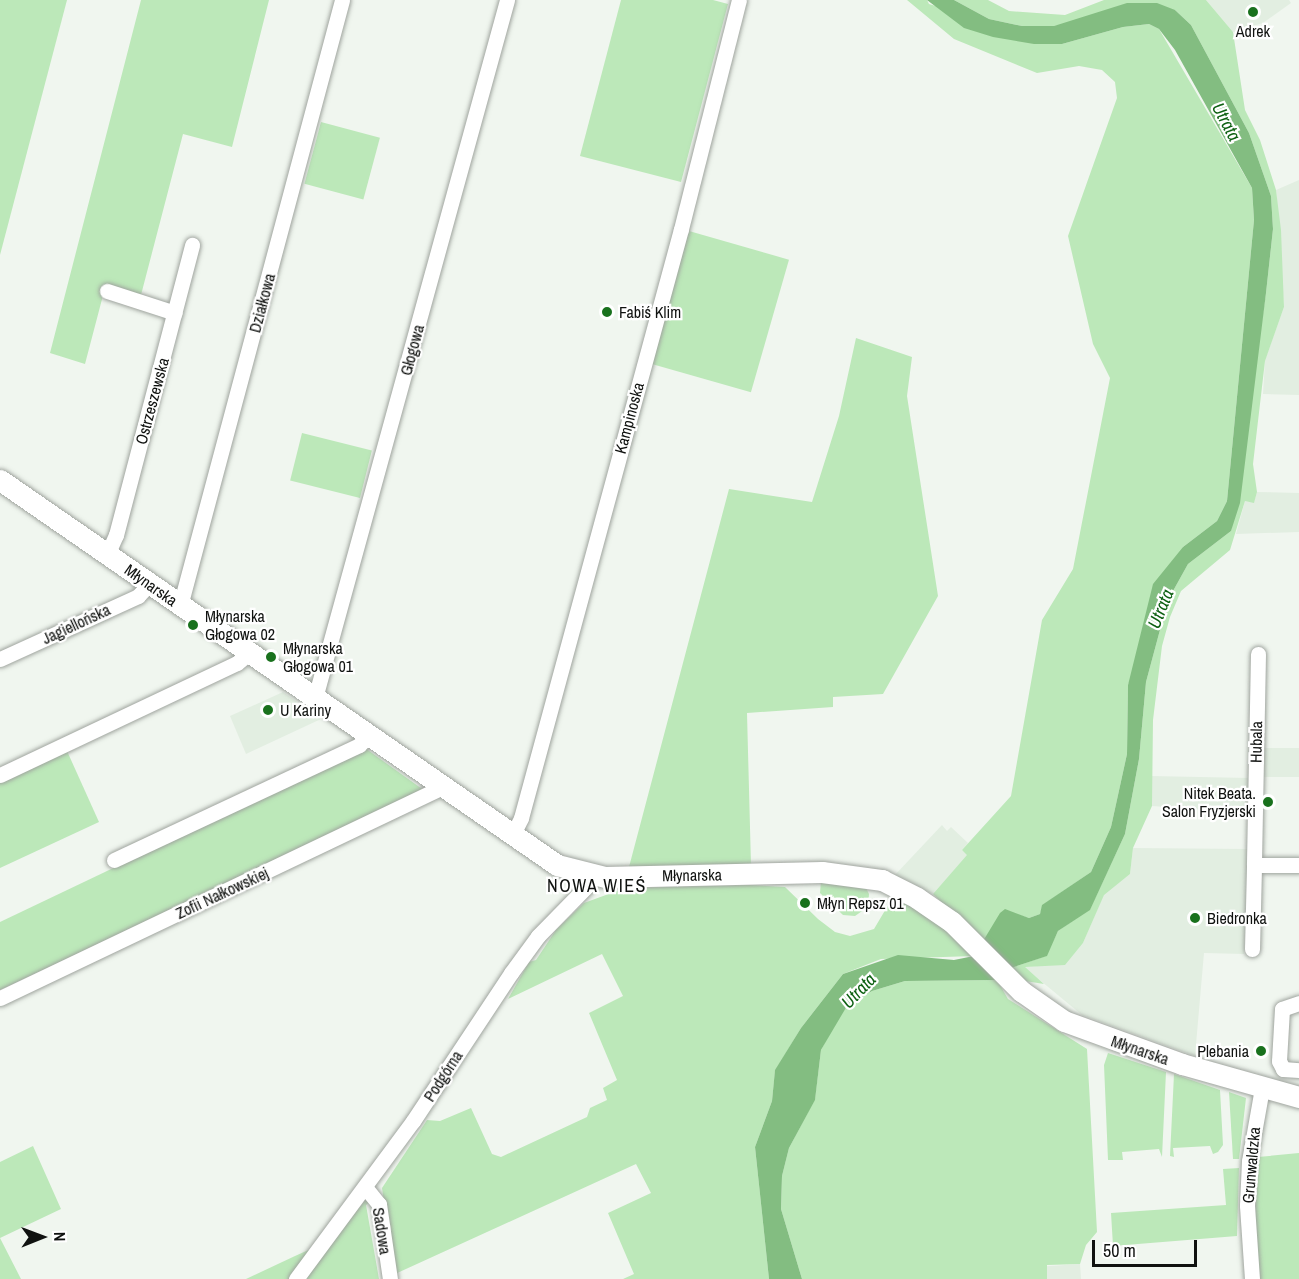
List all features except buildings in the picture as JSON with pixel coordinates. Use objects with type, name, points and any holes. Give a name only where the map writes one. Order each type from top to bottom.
[{"type":"street","name":"Działkowa","points":[[180,606],[342,0]]},
{"type":"street","name":"Głogowa","points":[[315,698],[507,0]]},
{"type":"street","name":"Kampinoska","points":[[513,834],[521,818],[675,252],[739,0]]},
{"type":"street","name":"Ostrzeszewska","points":[[107,555],[116,535],[192,245]]},
{"type":"street","points":[[107,291],[175,313]]},
{"type":"street","name":"Młynarska","points":[[0,480],[557,865],[590,876],[822,872],[882,880],[917,898],[967,936],[1007,979],[1064,1021],[1115,1042],[1262,1088],[1299,1097]]},
{"type":"street","name":"Jagiellońska","points":[[0,659],[138,596],[149,584]]},
{"type":"street","points":[[0,775],[237,663],[249,653]]},
{"type":"street","name":"Hubala","points":[[1252,949],[1258,654]]},
{"type":"street","points":[[114,860],[359,745],[369,736]]},
{"type":"street","name":"Zofii Nałkowskiej","points":[[0,998],[443,787]]},
{"type":"street","points":[[1254,865],[1299,865]]},
{"type":"street","name":"Podgórna","points":[[296,1279],[365,1187],[518,963],[538,936],[587,886],[590,876]]},
{"type":"street","points":[[1299,1003],[1282,1009],[1279,1061],[1280,1067],[1299,1070]]},
{"type":"street","name":"Grunwaldzka","points":[[1251,1279],[1249,1172],[1262,1088]]},
{"type":"street","name":"Sadowa","points":[[365,1187],[379,1204],[390,1279]]},
{"type":"shaded area","points":[[0,0],[67,0],[0,255]]},
{"type":"shaded area","points":[[141,0],[269,0],[232,147],[183,134],[141,295],[106,284],[85,364],[50,353]]},
{"type":"shaded area","points":[[621,0],[713,0],[728,4],[681,182],[580,156]]},
{"type":"shaded area","points":[[907,0],[927,0],[929,4],[1062,44],[1123,27],[1149,24],[1159,29],[1252,188],[1254,220],[1227,501],[1217,521],[1183,547],[1128,685],[1127,754],[1111,827],[1091,872],[1043,905],[1040,914],[1029,918],[1019,915],[982,942],[933,894],[967,855],[962,850],[1011,796],[1042,620],[1073,569],[1110,378],[1093,344],[1068,236],[1117,98],[1115,82],[1102,70],[1079,66],[1037,73],[954,39]]},
{"type":"shaded area","points":[[954,0],[988,0],[1009,11],[1065,15],[1104,0],[1206,0],[1233,32],[1245,110],[1260,140],[1276,190],[1281,230],[1284,307],[1265,361],[1253,464],[1257,492],[1254,503],[1245,501],[1230,550],[1181,591],[1170,617],[1162,646],[1153,720],[1152,806],[1133,848],[1130,874],[1104,895],[1083,943],[1065,965],[1025,967],[1044,984],[1025,981],[1008,969],[1046,956],[1058,931],[1090,909],[1125,834],[1139,759],[1146,682],[1168,600],[1188,564],[1231,531],[1266,293],[1273,229],[1271,196],[1249,133],[1191,25],[1175,10],[1054,26],[1022,26],[989,19]]},
{"type":"shaded area","points":[[1206,0],[1289,0],[1291,3],[1263,23],[1233,32]]},
{"type":"shaded area","points":[[321,122],[380,138],[363,200],[304,184]]},
{"type":"shaded area","points":[[1299,180],[1299,395],[1263,394],[1265,360],[1284,307],[1276,190]]},
{"type":"shaded area","points":[[689,231],[789,260],[751,392],[651,364]]},
{"type":"shaded area","points":[[856,338],[912,357],[907,396],[938,596],[883,694],[833,697],[833,707],[747,713],[751,865],[629,867],[729,489],[812,502],[839,416]]},
{"type":"shaded area","points":[[302,433],[372,450],[360,498],[290,481]]},
{"type":"shaded area","points":[[1257,492],[1299,493],[1299,532],[1236,534],[1245,501],[1254,502]]},
{"type":"shaded area","points":[[283,692],[321,719],[246,754],[230,716]]},
{"type":"shaded area","points":[[365,748],[425,791],[0,990],[0,922]]},
{"type":"shaded area","points":[[1261,748],[1299,748],[1299,777],[1261,777]]},
{"type":"shaded area","points":[[67,751],[99,822],[0,868],[0,783]]},
{"type":"shaded area","points":[[1151,776],[1249,778],[1248,813],[1152,806]]},
{"type":"shaded area","points":[[942,825],[947,831],[951,827],[968,843],[962,850],[968,855],[933,894],[894,876]]},
{"type":"shaded area","points":[[1133,848],[1248,849],[1244,954],[1204,953],[1195,1056],[1082,1015],[1024,967],[1065,964],[1083,943],[1104,894],[1130,874]]},
{"type":"shaded area","points":[[821,881],[866,888],[869,894],[868,907],[855,916],[843,915],[820,893]]},
{"type":"shaded area","points":[[749,885],[785,887],[835,932],[850,936],[874,929],[890,902],[912,905],[934,919],[974,956],[881,959],[843,974],[801,1028],[775,1071],[772,1101],[755,1147],[769,1279],[623,1279],[634,1274],[608,1213],[651,1193],[636,1164],[395,1274],[382,1188],[427,1120],[440,1121],[471,1108],[492,1154],[501,1157],[587,1117],[590,1108],[607,1100],[603,1088],[617,1080],[589,1013],[623,996],[602,954],[508,999],[529,962],[536,960],[556,930],[584,903],[625,888]]},
{"type":"shaded area","points":[[997,980],[1008,999],[1087,1049],[1097,1232],[1086,1245],[1080,1264],[1047,1265],[1047,1279],[802,1279],[781,1209],[782,1176],[789,1148],[815,1099],[821,1050],[838,1018],[847,1006],[872,991],[905,981]]},
{"type":"shaded area","points":[[1108,1053],[1166,1072],[1162,1157],[1159,1149],[1122,1152],[1123,1160],[1108,1160],[1104,1065]]},
{"type":"shaded area","points":[[1174,1074],[1220,1090],[1223,1145],[1218,1152],[1213,1154],[1210,1146],[1173,1148],[1174,1157],[1170,1156]]},
{"type":"shaded area","points":[[1229,1092],[1246,1098],[1239,1159],[1233,1159]]},
{"type":"shaded area","points":[[33,1146],[61,1209],[0,1238],[0,1162]]},
{"type":"shaded area","points":[[1299,1153],[1299,1279],[1259,1279],[1255,1217],[1258,1157]]},
{"type":"shaded area","points":[[1239,1168],[1237,1236],[1113,1246],[1111,1213],[1226,1205],[1223,1169]]},
{"type":"shaded area","points":[[366,1199],[372,1200],[366,1205],[379,1279],[304,1279]]},
{"type":"shaded area","points":[[0,1238],[21,1279],[0,1279]]},
{"type":"shaded area","points":[[315,1247],[290,1279],[246,1279],[295,1256]]},
{"type":"shaded area","points":[[1080,1264],[1081,1279],[1047,1279],[1046,1266]]},
{"type":"water","name":"Utrata","points":[[927,0],[954,0],[989,19],[1022,26],[1054,26],[1127,3],[1157,3],[1175,10],[1191,25],[1249,133],[1271,196],[1273,229],[1266,293],[1240,503],[1231,531],[1188,564],[1168,600],[1146,682],[1139,759],[1125,834],[1090,910],[1058,931],[1047,956],[1008,969],[997,980],[905,981],[872,991],[847,1006],[821,1050],[815,1100],[789,1148],[782,1176],[781,1209],[802,1279],[769,1279],[755,1147],[772,1101],[775,1070],[801,1028],[843,974],[898,955],[954,960],[974,956],[1000,913],[1005,909],[1029,918],[1040,914],[1042,905],[1091,872],[1111,827],[1127,754],[1128,685],[1153,584],[1183,547],[1217,521],[1227,501],[1254,220],[1252,188],[1175,50],[1159,29],[1149,24],[1123,27],[1062,44],[1034,44],[993,37],[964,28]]},
{"type":"place","name":"Adrek","points":[[1253,12]]},
{"type":"place","name":"Fabiś Klim","points":[[607,312]]},
{"type":"place","name":"Młynarska Głogowa 02","points":[[193,625]]},
{"type":"place","name":"Młynarska Głogowa 01","points":[[271,657]]},
{"type":"place","name":"U Kariny","points":[[268,710]]},
{"type":"place","name":"Nitek Beata. Salon Fryzjerski","points":[[1268,802]]},
{"type":"place","name":"Młyn Repsz 01","points":[[805,903]]},
{"type":"place","name":"Biedronka","points":[[1195,918]]},
{"type":"place","name":"Plebania","points":[[1261,1051]]},
{"type":"district","name":"NOWA WIEŚ","points":[[597,886]]}]
